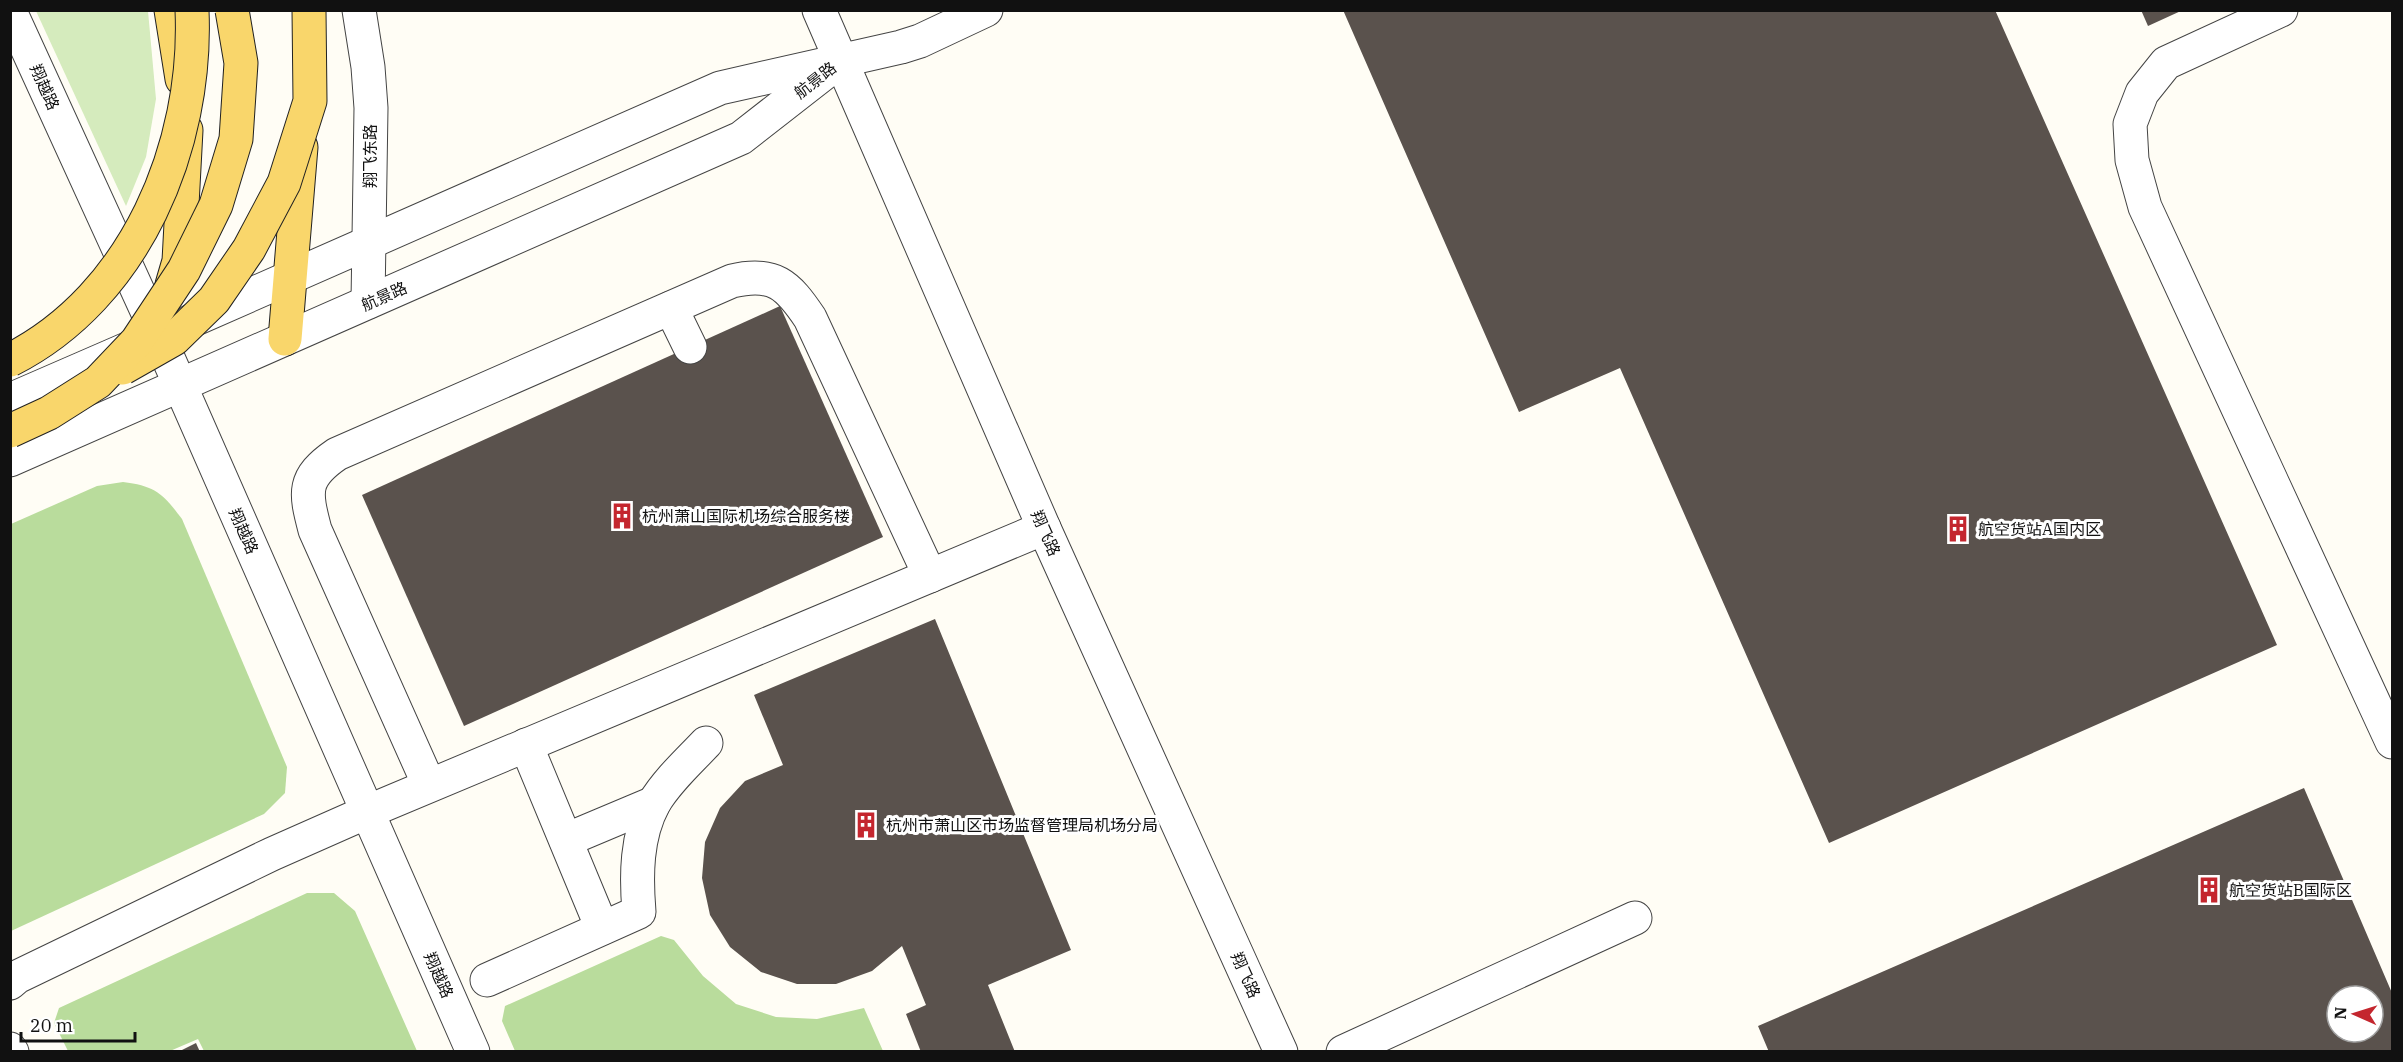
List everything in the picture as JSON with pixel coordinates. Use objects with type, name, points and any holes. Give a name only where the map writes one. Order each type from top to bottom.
[{"type":"main road","points":[[158,335],[179,261],[186,135],[182,73],[171,10]]},
{"type":"main road","points":[[10,360],[60,328],[105,285],[133,245],[157,200],[177,147],[190,84],[192,10]]},
{"type":"main road","points":[[98,382],[137,341],[184,270],[216,205],[236,139],[241,63],[232,10]]},
{"type":"main road","points":[[285,339],[302,155],[296,18],[293,10]]},
{"type":"main road","points":[[10,431],[49,412],[174,339],[214,300],[249,249],[284,183],[310,101],[309,10]]},
{"type":"street","name":"翔飞东路","points":[[359,10],[368,67],[370,108],[368,303]]},
{"type":"street","name":"翔飞路","points":[[819,10],[1044,528],[1281,1052]]},
{"type":"street","points":[[841,60],[920,41],[986,10]]},
{"type":"street","points":[[2281,10],[2166,63],[2142,93],[2130,124],[2132,160],[2145,207],[2392,742]]},
{"type":"street","name":"翔越路","points":[[10,12],[158,335],[473,1052]]},
{"type":"street","name":"航景路","points":[[10,400],[720,88],[841,60]]},
{"type":"street","name":"航景路","points":[[10,460],[741,138],[841,60]]},
{"type":"street","points":[[429,785],[315,530],[308,503],[310,479],[323,464],[337,454],[732,281],[752,276],[783,285],[797,299],[810,318],[930,576]]},
{"type":"street","points":[[671,308],[690,347]]},
{"type":"street","points":[[10,983],[17,977],[272,854],[367,812],[1044,528]]},
{"type":"street","points":[[487,980],[639,912],[636,877],[641,841],[654,803],[706,743]]},
{"type":"street","points":[[526,745],[602,928]]},
{"type":"street","points":[[566,840],[654,803]]},
{"type":"street","points":[[1343,1052],[1635,918]]},
{"type":"green space","points":[[36,11],[148,11],[156,99],[146,157],[126,206]]},
{"type":"green space","points":[[123,482],[143,486],[158,493],[182,519],[287,767],[285,793],[264,814],[11,931],[11,524],[97,486]]},
{"type":"green space","points":[[307,893],[334,893],[355,911],[417,1051],[204,1051],[198,1039],[170,1051],[68,1051],[54,1023],[59,1008]]},
{"type":"green space","points":[[661,936],[674,940],[703,976],[736,1004],[776,1017],[817,1019],[864,1008],[883,1051],[515,1051],[502,1021],[505,1006]]},
{"type":"building","name":"航空货站A国内区","points":[[1343,10],[1995,10],[2277,645],[1829,843],[1620,368],[1519,412]]},
{"type":"building","points":[[2141,10],[2183,10],[2148,26]]},
{"type":"building","name":"杭州萧山国际机场综合服务楼","points":[[780,306],[883,537],[464,726],[362,495]]},
{"type":"building","name":"杭州市萧山区市场监督管理局机场分局","points":[[935,619],[1071,950],[988,985],[1015,1052],[921,1052],[906,1014],[926,1005],[902,946],[872,971],[836,984],[797,984],[761,972],[730,947],[710,915],[702,878],[705,842],[720,808],[745,781],[783,765],[754,695]]},
{"type":"building","name":"航空货站B国际区","points":[[2304,788],[2392,993],[2392,1052],[1769,1052],[1758,1026]]},
{"type":"building","points":[[196,1043],[200,1052],[178,1052]]},
{"type":"place","name":"杭州萧山国际机场综合服务楼","points":[[622,516]]},
{"type":"place","name":"航空货站A国内区","points":[[1958,529]]},
{"type":"place","name":"杭州市萧山区市场监督管理局机场分局","points":[[866,825]]},
{"type":"place","name":"航空货站B国际区","points":[[2209,890]]}]
